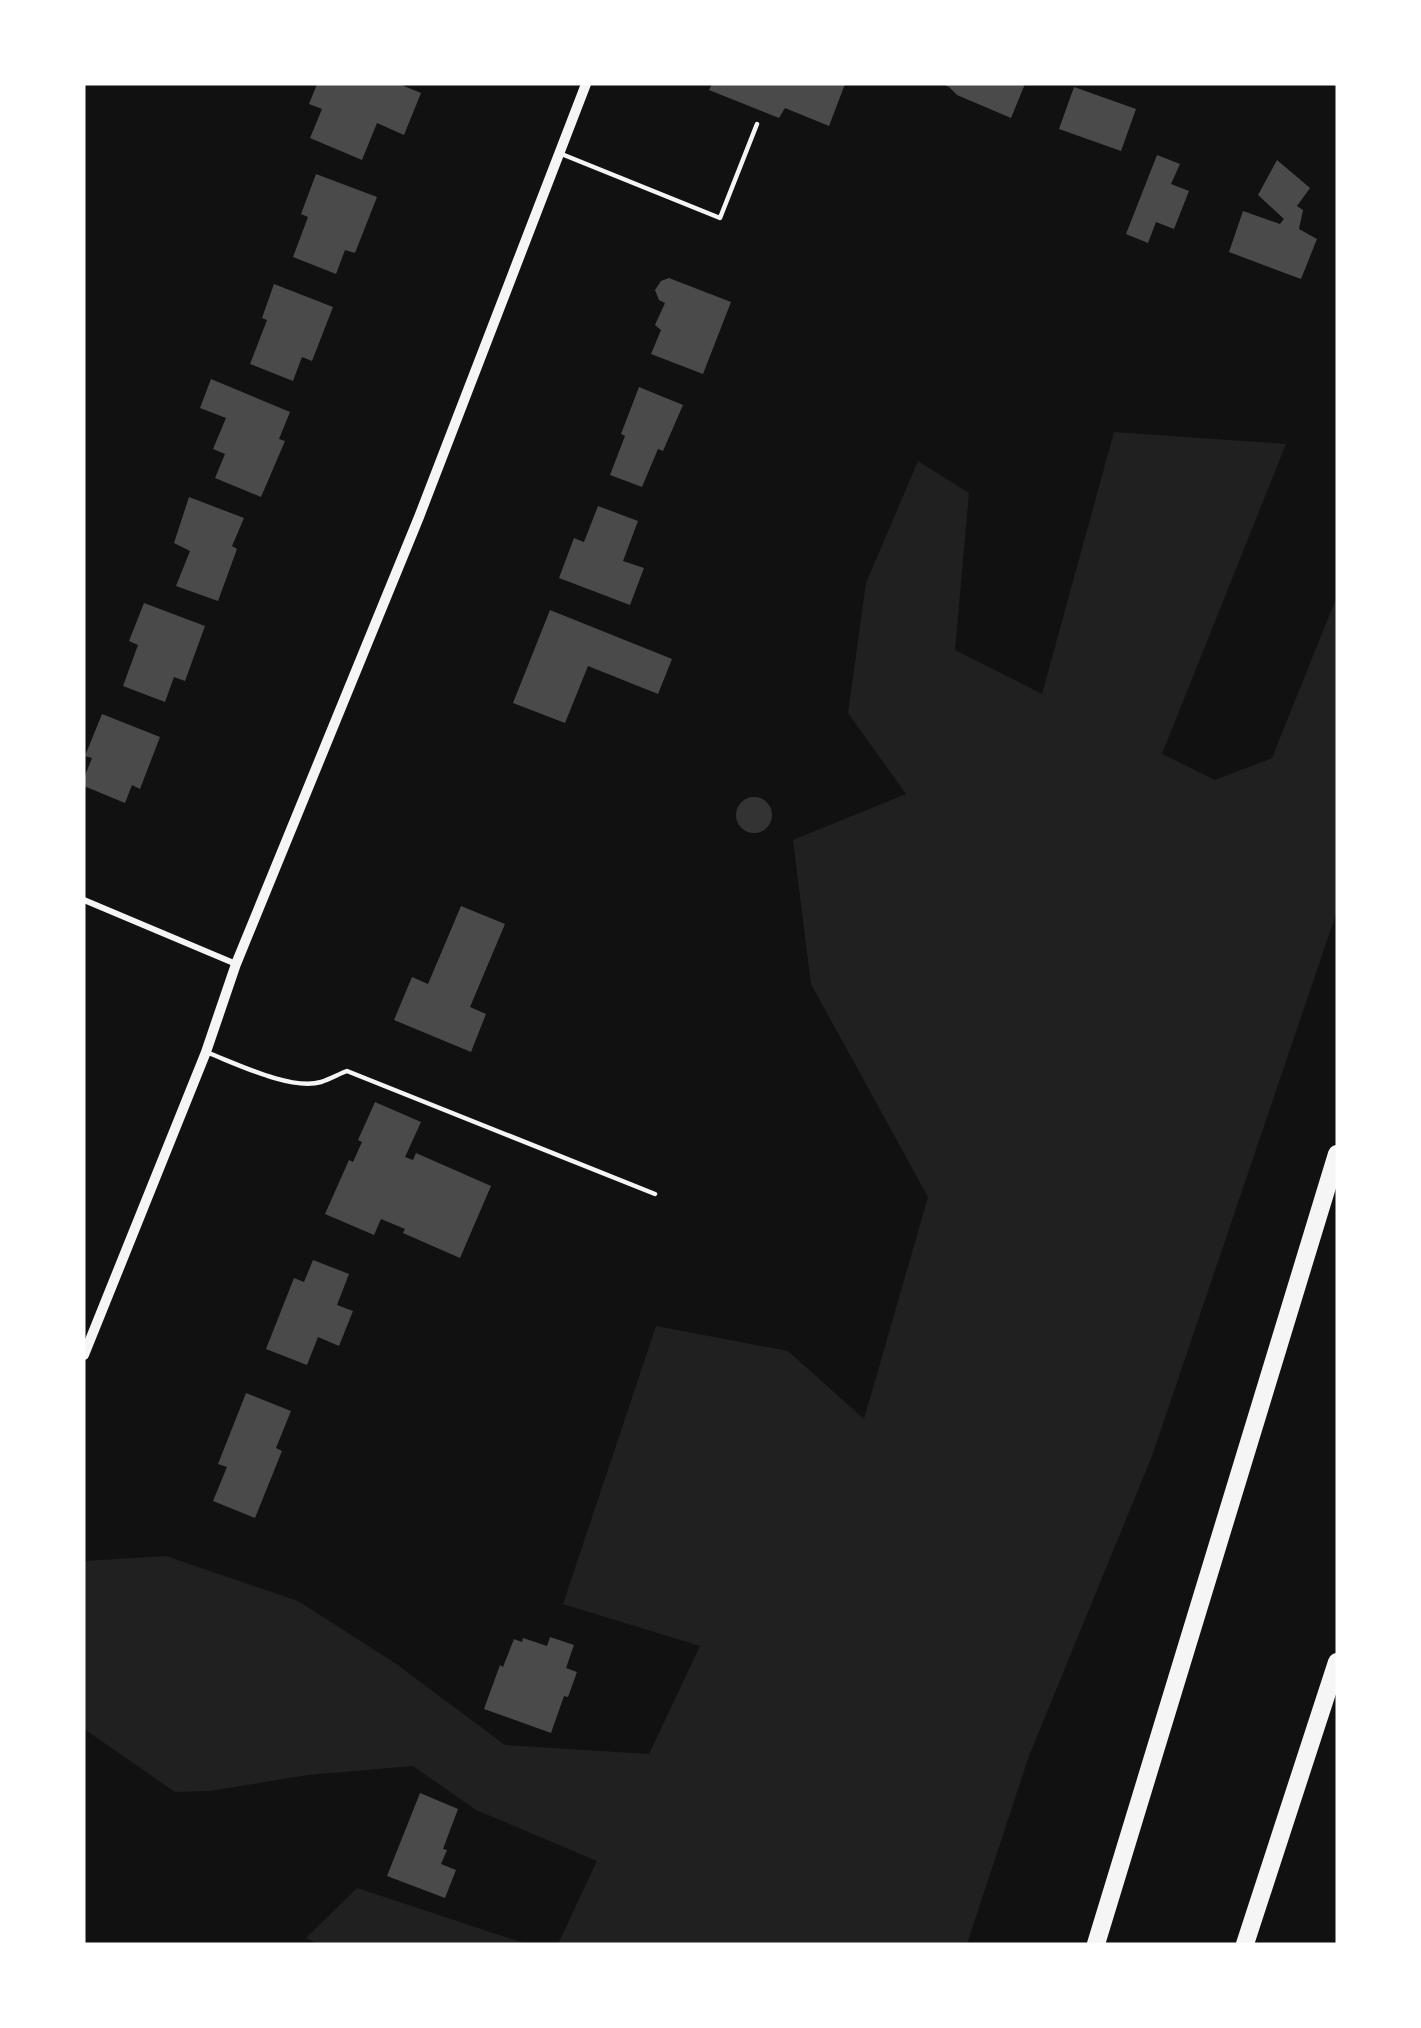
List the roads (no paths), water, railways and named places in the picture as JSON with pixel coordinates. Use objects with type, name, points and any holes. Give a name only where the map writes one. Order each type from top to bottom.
[{"type":"highway","points":[[1096,1944],[1337,1154]]},
{"type":"highway","points":[[1245,1944],[1337,1662]]},
{"type":"street","points":[[84,1355],[206,1052],[236,964],[410,539],[586,84]]},
{"type":"street","points":[[84,900],[236,964]]},
{"type":"lane","points":[[559,153],[720,218],[757,124]]},
{"type":"lane","points":[[206,1052],[282,1080],[301,1084],[320,1082],[347,1071],[655,1194]]}]
